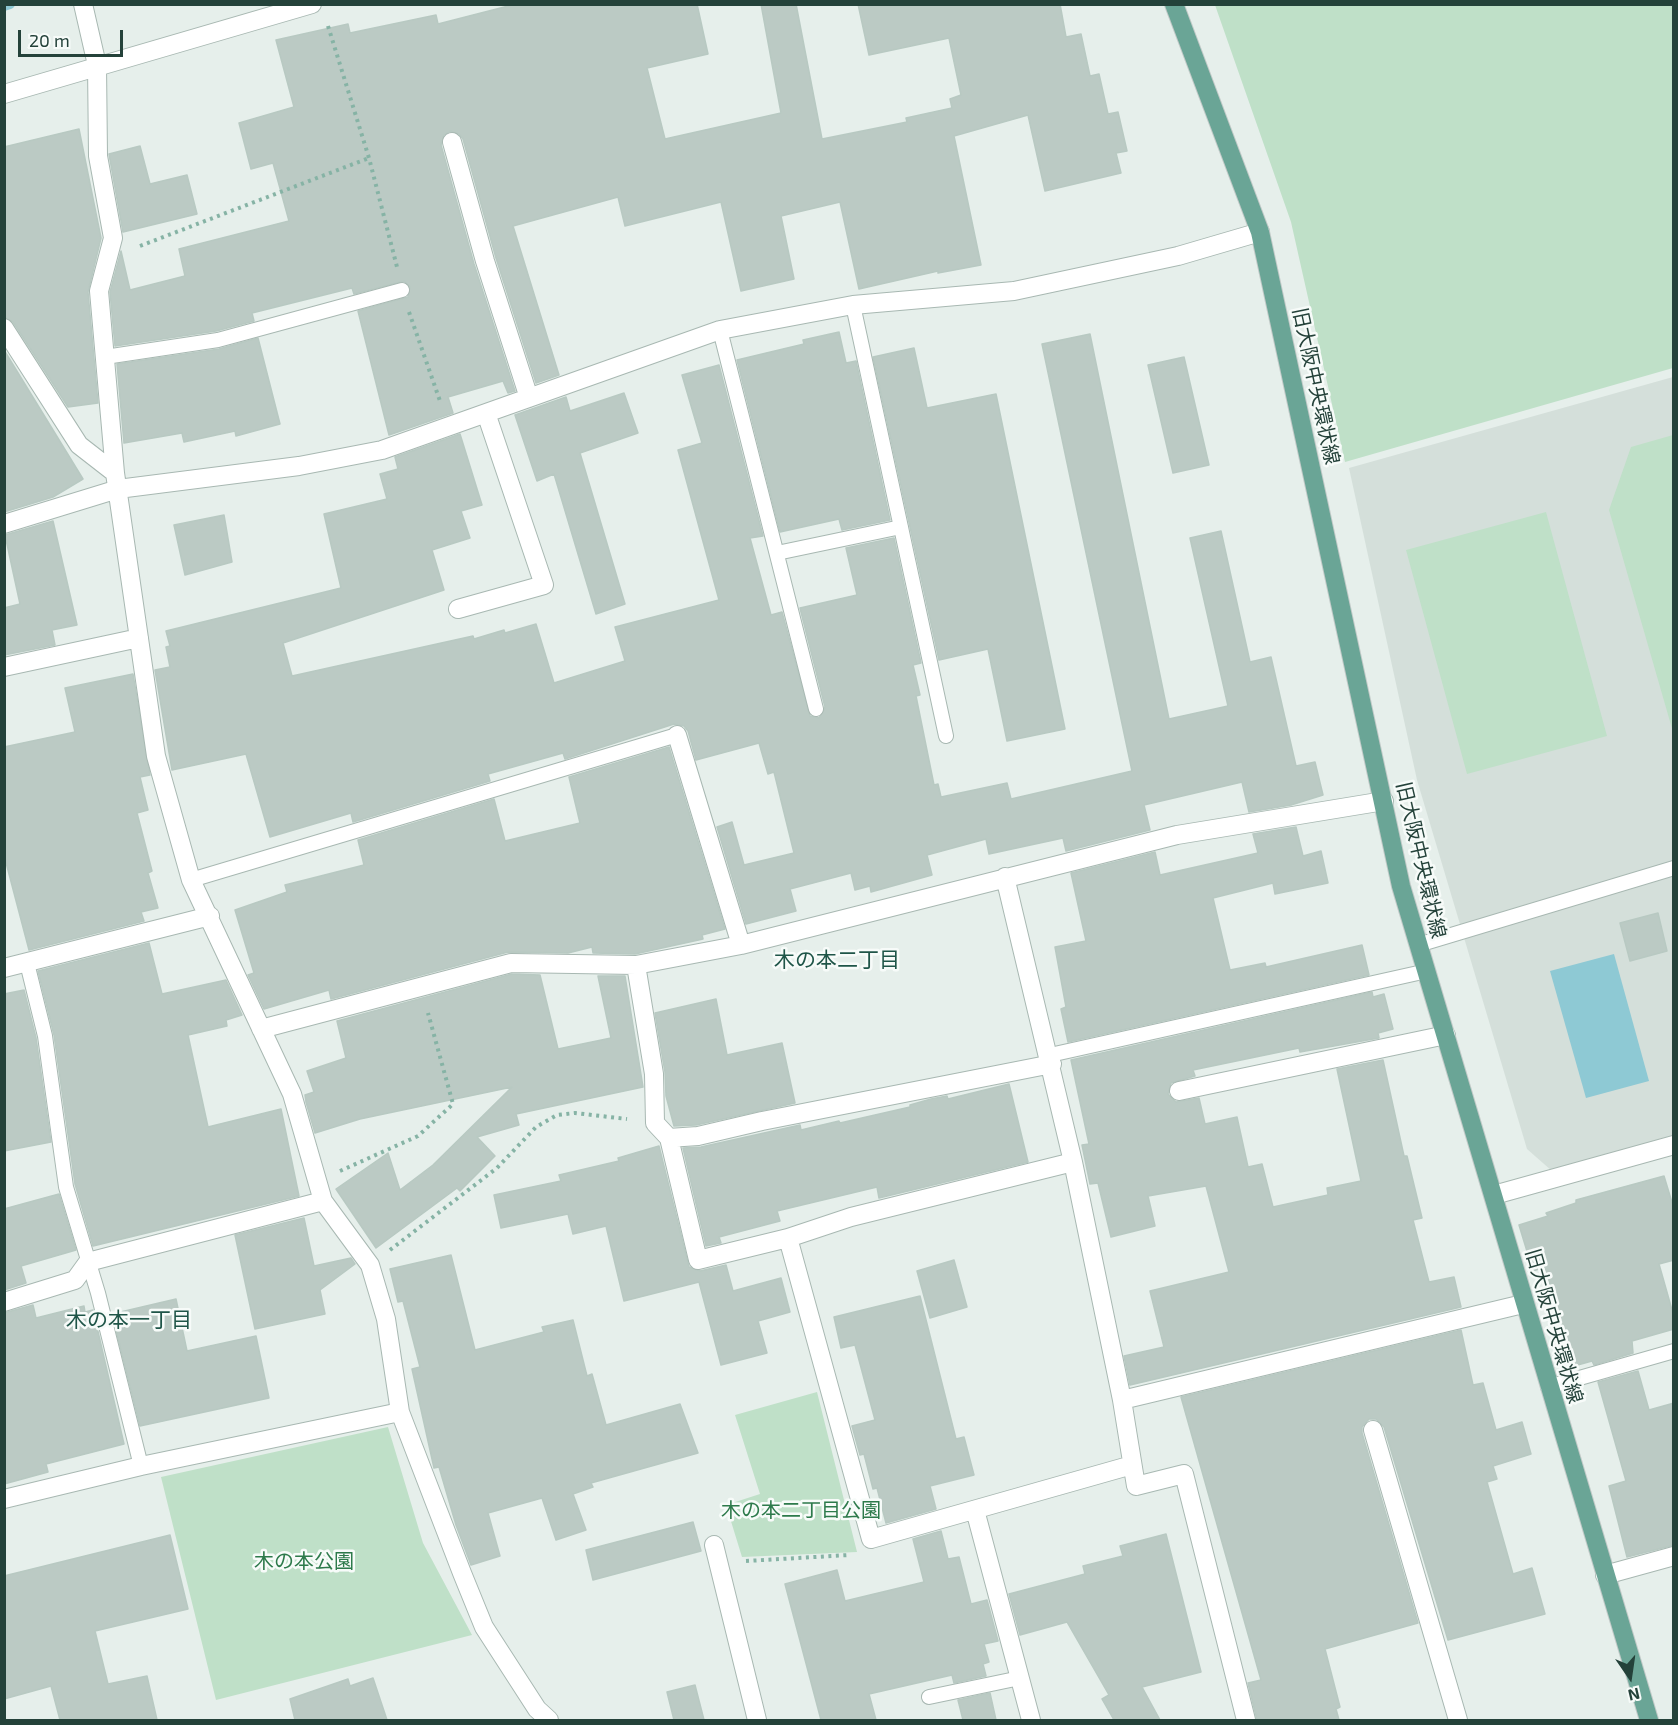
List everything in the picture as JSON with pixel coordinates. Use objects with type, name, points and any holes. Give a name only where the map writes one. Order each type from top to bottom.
[{"type":"main road","name":"旧大阪中央環状線","points":[[1174,4],[1260,232],[1401,886],[1648,1720]]},
{"type":"street","points":[[83,4],[97,65],[98,156],[113,238],[99,291],[116,481],[156,756],[191,880],[210,916],[292,1094],[323,1201],[370,1265],[386,1319],[400,1412],[484,1627],[537,1709],[549,1720]]},
{"type":"street","points":[[4,94],[312,4]]},
{"type":"street","points":[[452,142],[485,261],[529,398]]},
{"type":"street","points":[[4,524],[116,481],[299,466],[382,450],[720,330],[853,305],[1014,291],[1178,256],[1260,232]]},
{"type":"street","points":[[4,328],[79,445],[116,481]]},
{"type":"street","points":[[458,609],[544,585],[486,413]]},
{"type":"street","points":[[4,667],[139,638]]},
{"type":"street","points":[[677,735],[741,945]]},
{"type":"street","points":[[261,1029],[512,963],[636,965],[741,945],[1177,835],[1384,801]]},
{"type":"street","points":[[1005,877],[1051,1059],[1122,1400],[1136,1486],[1184,1474],[1246,1720]]},
{"type":"street","points":[[4,968],[210,916]]},
{"type":"street","points":[[636,965],[654,1074],[655,1123],[669,1138],[698,1260],[788,1238],[851,1217],[1073,1162]]},
{"type":"street","points":[[1179,1091],[1446,1035]]},
{"type":"street","points":[[669,1138],[698,1136],[1051,1059]]},
{"type":"street","points":[[1494,1195],[1674,1145]]},
{"type":"street","points":[[4,1302],[75,1280],[88,1262],[323,1201]]},
{"type":"street","points":[[788,1238],[871,1539],[1132,1465]]},
{"type":"street","points":[[1122,1400],[1523,1304]]},
{"type":"street","points":[[4,1499],[141,1467],[400,1412]]},
{"type":"street","points":[[1373,1430],[1458,1720]]},
{"type":"street","points":[[975,1510],[1031,1720]]},
{"type":"street","points":[[716,1554],[757,1720]]},
{"type":"street","points":[[1605,1575],[1674,1556]]},
{"type":"lane","points":[[105,357],[218,340],[402,290]]},
{"type":"lane","points":[[853,305],[946,736]]},
{"type":"lane","points":[[720,330],[816,709]]},
{"type":"lane","points":[[777,553],[901,527]]},
{"type":"lane","points":[[191,880],[677,735]]},
{"type":"lane","points":[[1418,945],[1674,867]]},
{"type":"lane","points":[[27,963],[45,1036],[66,1187],[98,1293],[141,1467]]},
{"type":"lane","points":[[1051,1059],[1427,970]]},
{"type":"lane","points":[[1548,1387],[1674,1351]]},
{"type":"lane","points":[[929,1697],[1020,1678]]},
{"type":"path","points":[[327,16],[369,158],[402,290],[449,426]]},
{"type":"path","points":[[108,256],[156,241],[369,158]]},
{"type":"path","points":[[317,1179],[352,1167],[418,1136],[453,1104],[421,987]]},
{"type":"path","points":[[370,1265],[497,1168],[536,1127],[557,1115],[575,1113],[655,1123]]},
{"type":"path","points":[[716,1554],[862,1554],[871,1539]]},
{"type":"shaded area","points":[[1673,377],[1673,1135],[1552,1171],[1527,1149],[1417,780],[1349,468]]},
{"type":"green space","points":[[1215,5],[1673,5],[1673,368],[1345,462],[1291,222]]},
{"type":"green space","points":[[1674,435],[1673,732],[1609,510],[1631,447]]},
{"type":"green space","points":[[1546,512],[1607,736],[1467,774],[1406,550]]},
{"type":"green space","name":"木の本二丁目公園","points":[[817,1392],[857,1552],[742,1557],[726,1505],[760,1494],[735,1415]]},
{"type":"green space","name":"木の本公園","points":[[388,1427],[423,1543],[472,1635],[216,1700],[161,1477]]},
{"type":"water","points":[[1614,954],[1649,1081],[1586,1098],[1550,971]]},
{"type":"building","points":[[516,4],[697,4],[708,54],[647,68],[665,139],[781,113],[761,4],[796,4],[822,139],[907,122],[906,118],[952,108],[950,99],[961,95],[949,38],[869,55],[858,4],[1060,4],[1066,37],[1081,34],[1090,76],[1099,74],[1108,114],[1118,112],[1127,151],[1116,153],[1121,173],[1045,191],[1028,115],[954,136],[981,265],[938,273],[938,271],[859,289],[840,202],[781,216],[794,279],[741,291],[721,202],[625,226],[618,197],[513,226],[559,375],[536,383],[496,258],[463,139],[459,134],[450,131],[444,135],[441,145],[474,264],[515,391],[508,393],[503,381],[448,397],[453,413],[389,435],[358,311],[408,297],[410,287],[404,281],[354,294],[352,288],[252,313],[254,321],[216,331],[115,346],[110,292],[121,251],[130,290],[185,276],[179,249],[289,221],[273,163],[251,169],[239,123],[294,107],[276,40],[348,24],[350,33],[436,15],[438,24]]},
{"type":"building","points":[[79,129],[101,238],[88,292],[98,403],[68,407],[13,322],[4,317],[4,147]]},
{"type":"building","points":[[140,146],[150,184],[187,175],[197,214],[123,232],[109,154]]},
{"type":"building","points":[[839,332],[846,363],[856,361],[890,520],[842,530],[839,519],[780,532],[737,360],[804,344],[803,340]]},
{"type":"building","points":[[1090,334],[1169,719],[1228,706],[1190,538],[1221,531],[1250,662],[1271,657],[1296,766],[1315,762],[1323,795],[1291,805],[1249,812],[1242,782],[1144,805],[1150,830],[1066,851],[1063,838],[989,854],[986,839],[927,855],[932,875],[871,892],[870,886],[855,890],[851,873],[790,889],[796,911],[746,924],[717,827],[732,822],[744,865],[794,853],[774,772],[768,774],[759,743],[696,760],[688,731],[684,726],[674,724],[565,759],[563,753],[488,774],[490,781],[353,822],[351,813],[270,837],[246,754],[172,770],[155,670],[170,667],[166,647],[170,646],[166,631],[341,588],[324,514],[387,499],[380,474],[398,469],[395,457],[460,434],[482,505],[461,511],[470,538],[432,550],[444,590],[283,643],[292,676],[473,636],[474,639],[504,630],[505,633],[536,624],[554,683],[625,661],[615,627],[719,600],[678,450],[702,443],[682,375],[719,365],[763,536],[750,538],[771,615],[782,612],[810,716],[819,718],[825,707],[800,608],[857,595],[846,548],[894,538],[921,663],[913,665],[920,695],[916,696],[934,785],[938,784],[941,797],[1007,783],[1011,799],[1132,771],[1042,344]]},
{"type":"building","points":[[258,338],[280,424],[236,436],[235,431],[184,442],[182,433],[124,443],[117,364],[219,349]]},
{"type":"building","points":[[914,348],[927,408],[996,394],[1065,729],[1007,741],[988,649],[939,660],[873,357]]},
{"type":"building","points":[[4,350],[83,479],[53,497],[4,512]]},
{"type":"building","points":[[1184,357],[1209,465],[1173,473],[1148,365]]},
{"type":"building","points":[[624,393],[638,433],[580,453],[625,604],[596,614],[554,474],[537,481],[515,415],[566,397],[570,411]]},
{"type":"building","points":[[224,515],[232,562],[185,575],[174,525]]},
{"type":"building","points":[[53,521],[77,625],[52,630],[55,645],[4,655],[4,608],[20,604],[5,535]]},
{"type":"building","points":[[133,674],[150,775],[140,777],[148,810],[137,813],[152,871],[148,873],[158,908],[141,912],[144,921],[29,950],[4,855],[4,747],[75,732],[65,688]]},
{"type":"building","points":[[669,747],[725,929],[702,935],[703,939],[635,954],[593,953],[592,947],[568,953],[508,952],[331,999],[329,990],[264,1009],[248,975],[254,973],[235,910],[287,892],[285,885],[364,865],[358,840],[494,799],[505,841],[580,823],[569,777]]},
{"type":"building","points":[[1296,827],[1303,856],[1321,851],[1328,883],[1275,894],[1273,883],[1213,898],[1230,970],[1265,963],[1266,967],[1362,945],[1369,975],[1068,1042],[1061,1009],[1066,1007],[1055,947],[1086,941],[1071,873],[1155,852],[1160,875],[1258,853],[1253,834]]},
{"type":"building","points":[[1658,913],[1667,951],[1630,961],[1620,923]]},
{"type":"building","points":[[149,943],[162,994],[226,980],[242,1015],[226,1020],[227,1026],[188,1035],[208,1127],[281,1109],[299,1196],[93,1246],[75,1184],[54,1035],[38,971]]},
{"type":"building","points":[[512,974],[540,975],[558,1049],[611,1038],[598,976],[625,976],[643,1087],[516,1114],[519,1125],[477,1137],[495,1156],[460,1191],[457,1188],[376,1248],[336,1189],[388,1153],[400,1190],[433,1165],[512,1087],[360,1119],[315,1133],[305,1095],[314,1092],[307,1071],[346,1058],[337,1021]]},
{"type":"building","points":[[24,990],[36,1038],[51,1142],[4,1151],[4,994]]},
{"type":"building","points":[[1372,992],[1373,997],[1384,994],[1393,1029],[1378,1033],[1379,1038],[1300,1052],[1299,1048],[1193,1070],[1195,1076],[1171,1083],[1168,1094],[1176,1102],[1199,1098],[1205,1124],[1237,1117],[1248,1167],[1262,1164],[1273,1207],[1328,1195],[1327,1188],[1361,1181],[1337,1069],[1383,1060],[1404,1156],[1407,1156],[1422,1218],[1413,1220],[1429,1282],[1454,1277],[1461,1307],[1130,1385],[1124,1356],[1164,1347],[1150,1291],[1229,1272],[1206,1186],[1148,1196],[1155,1226],[1111,1237],[1098,1183],[1090,1184],[1082,1145],[1089,1144],[1071,1060]]},
{"type":"building","points":[[716,999],[727,1055],[782,1043],[795,1103],[696,1125],[674,1126],[666,1096],[665,1072],[655,1013]]},
{"type":"building","points":[[1009,1084],[1028,1162],[879,1198],[877,1187],[777,1211],[780,1221],[719,1237],[721,1243],[706,1246],[683,1148],[701,1147],[800,1125],[801,1130],[839,1121],[840,1123],[910,1107],[910,1105],[931,1099],[947,1096],[948,1099]]},
{"type":"building","points":[[659,1146],[689,1267],[700,1271],[726,1265],[733,1291],[781,1278],[790,1312],[758,1321],[767,1353],[721,1365],[699,1282],[624,1301],[606,1226],[573,1234],[568,1214],[501,1228],[494,1195],[561,1181],[559,1175],[619,1161],[618,1158]]},
{"type":"building","points":[[1664,1176],[1674,1209],[1674,1260],[1659,1264],[1674,1317],[1674,1329],[1632,1341],[1633,1353],[1594,1365],[1592,1361],[1574,1366],[1545,1267],[1533,1271],[1519,1225],[1548,1216],[1546,1213],[1576,1203],[1576,1200]]},
{"type":"building","points":[[59,1194],[76,1250],[21,1266],[26,1283],[4,1290],[4,1209]]},
{"type":"building","points":[[304,1218],[314,1266],[351,1258],[355,1264],[320,1290],[325,1314],[255,1329],[235,1235]]},
{"type":"building","points":[[451,1255],[475,1350],[544,1332],[542,1327],[573,1320],[587,1376],[592,1374],[606,1425],[680,1404],[698,1453],[591,1483],[593,1487],[573,1494],[586,1530],[556,1540],[542,1498],[488,1513],[500,1556],[471,1565],[456,1525],[439,1467],[434,1468],[412,1369],[420,1367],[403,1301],[398,1302],[390,1269]]},
{"type":"building","points":[[954,1260],[967,1307],[930,1318],[917,1271]]},
{"type":"building","points":[[920,1296],[956,1439],[964,1437],[974,1475],[930,1486],[936,1509],[886,1523],[877,1488],[873,1489],[864,1454],[860,1455],[852,1426],[875,1420],[855,1345],[841,1348],[834,1317]]},
{"type":"building","points":[[176,1299],[187,1351],[256,1336],[269,1398],[140,1426],[112,1314]]},
{"type":"building","points":[[33,1305],[36,1318],[84,1306],[85,1312],[93,1310],[124,1444],[46,1464],[48,1472],[4,1484],[4,1313]]},
{"type":"building","points":[[1461,1330],[1473,1385],[1483,1383],[1496,1430],[1522,1422],[1531,1454],[1493,1466],[1497,1479],[1487,1482],[1513,1574],[1532,1568],[1545,1614],[1448,1640],[1384,1427],[1376,1419],[1369,1419],[1362,1427],[1362,1433],[1418,1623],[1325,1649],[1340,1707],[1336,1709],[1339,1720],[1257,1720],[1248,1683],[1261,1680],[1181,1397]]},
{"type":"building","points":[[1638,1371],[1649,1410],[1674,1403],[1674,1545],[1627,1557],[1609,1486],[1626,1481],[1598,1382]]},
{"type":"building","points":[[693,1522],[701,1551],[593,1580],[586,1550]]},
{"type":"building","points":[[941,1531],[948,1559],[959,1557],[971,1604],[987,1600],[998,1641],[984,1644],[989,1662],[983,1664],[986,1676],[954,1683],[952,1675],[869,1694],[876,1720],[821,1720],[785,1584],[837,1570],[845,1601],[924,1582],[913,1539]]},
{"type":"building","points":[[1166,1534],[1201,1672],[1142,1687],[1160,1720],[1114,1720],[1102,1699],[1109,1695],[1067,1622],[1020,1635],[1009,1594],[1085,1574],[1083,1566],[1123,1556],[1120,1546]]},
{"type":"building","points":[[170,1535],[188,1609],[95,1631],[108,1684],[147,1676],[157,1720],[60,1720],[51,1686],[4,1699],[4,1576]]},
{"type":"building","points":[[373,1678],[387,1720],[295,1720],[290,1699],[348,1679],[350,1686]]},
{"type":"building","points":[[695,1685],[704,1720],[674,1720],[667,1692]]},
{"type":"building","points":[[990,1693],[996,1720],[963,1720],[958,1700]]},
{"type":"waterway","points":[[4,6],[10,4]]},
{"type":"district","name":"木の本二丁目","points":[[837,960]]},
{"type":"district","name":"木の本一丁目","points":[[129,1320]]}]
